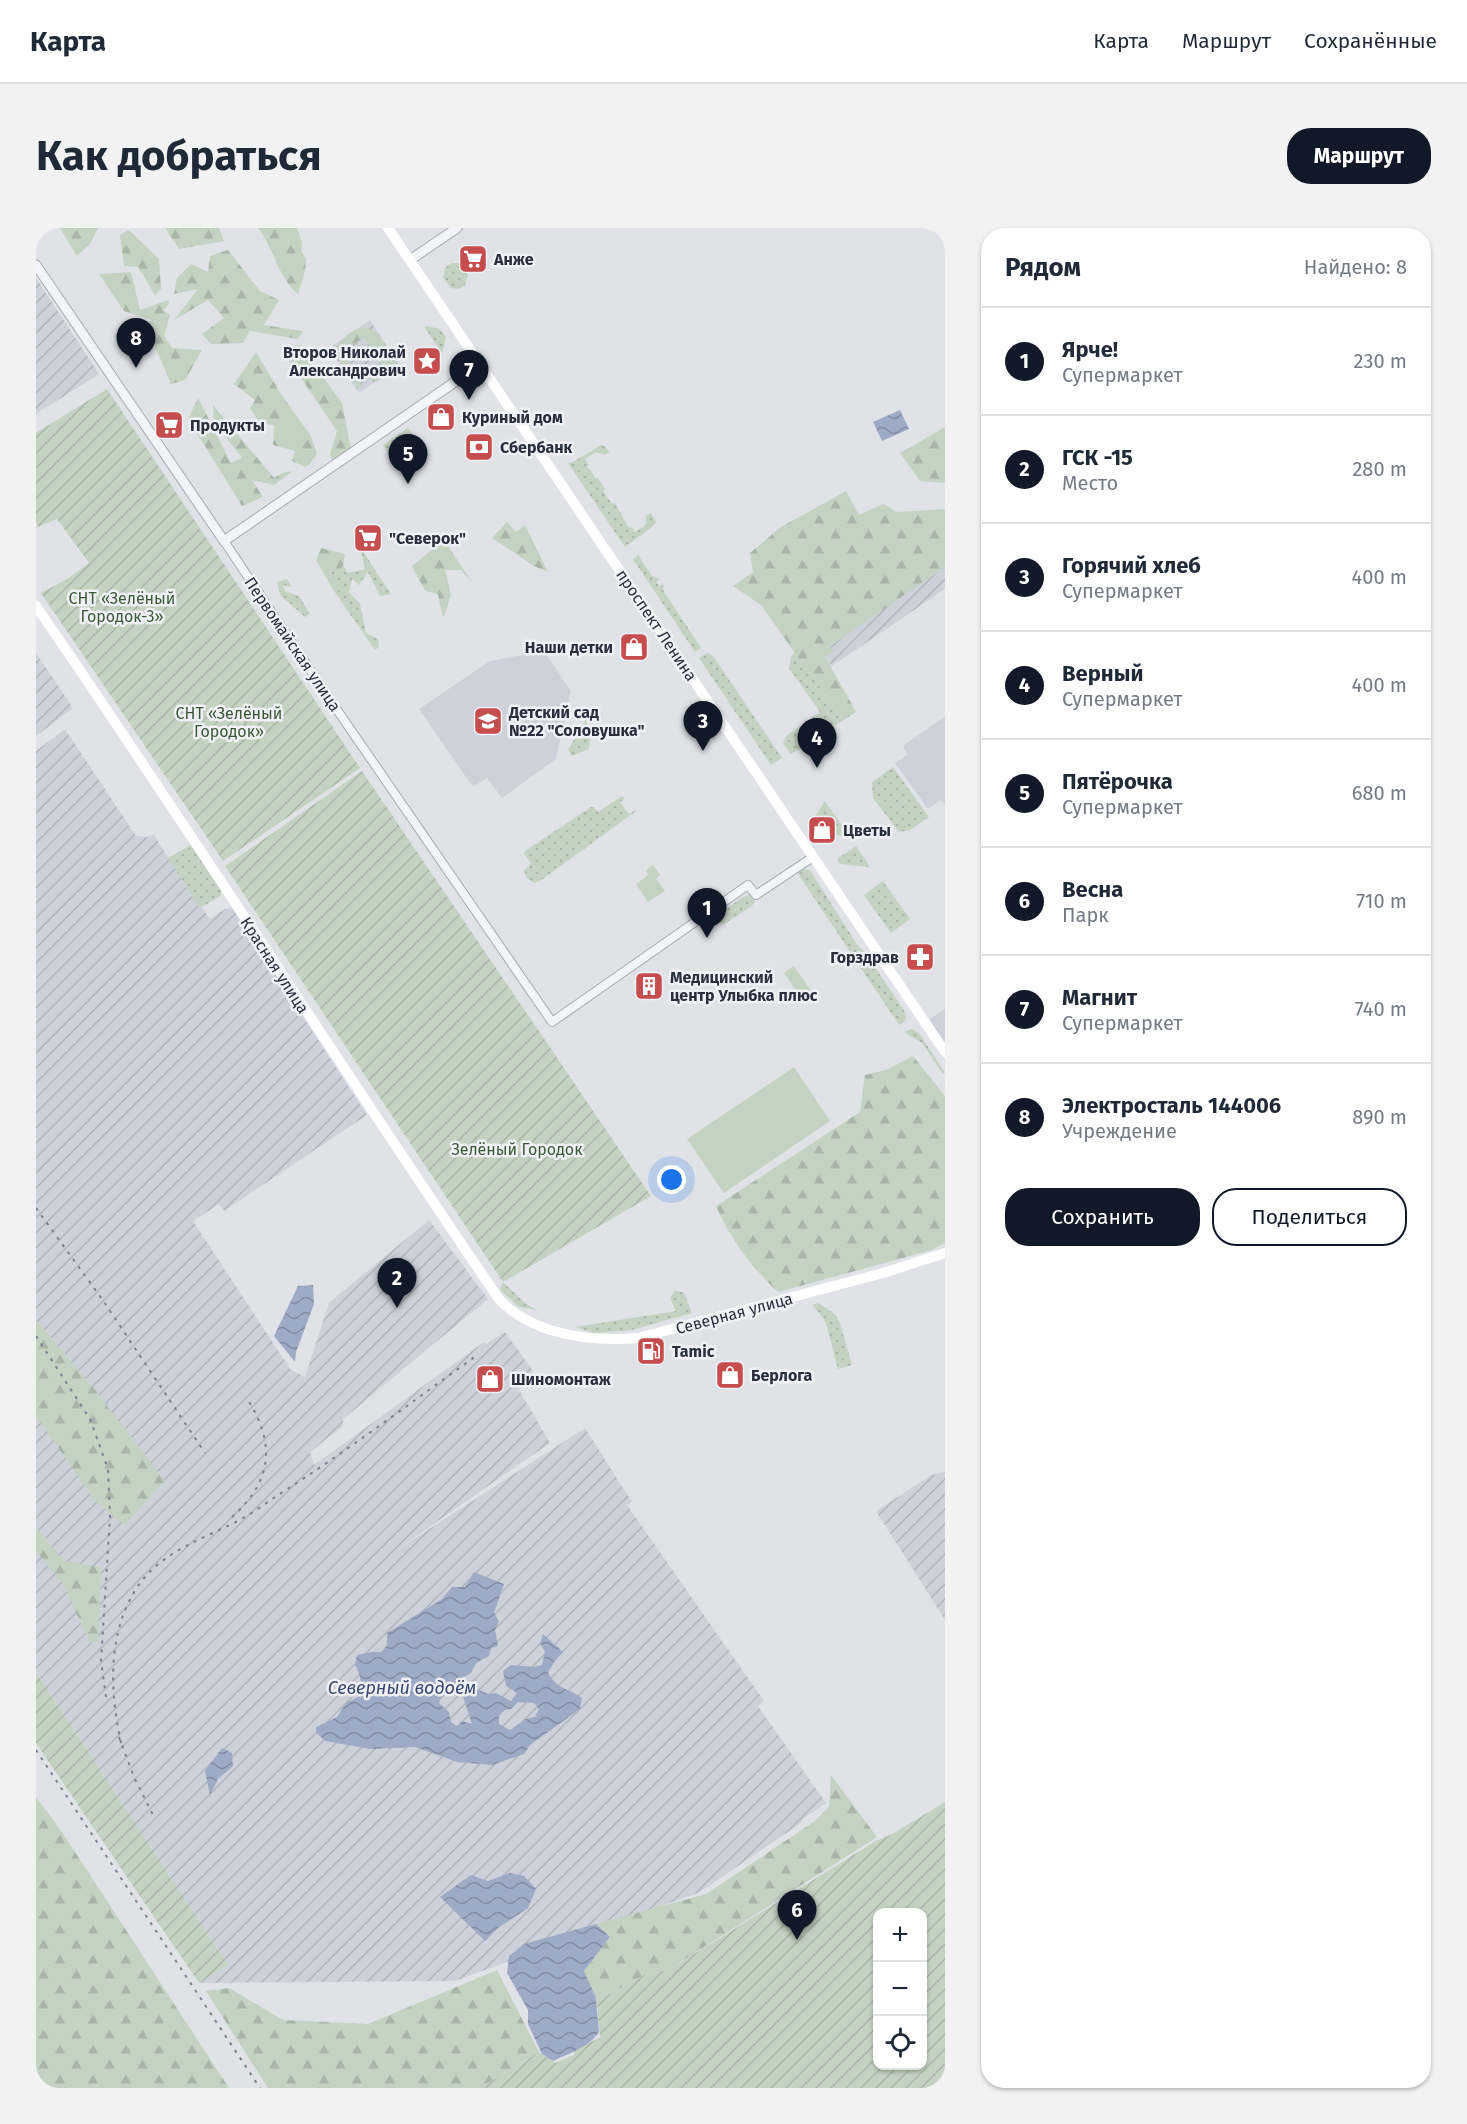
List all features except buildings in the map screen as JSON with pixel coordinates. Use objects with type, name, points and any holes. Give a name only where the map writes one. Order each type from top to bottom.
[{"type":"main road","name":"проспект Ленина","points":[[388,228],[945,1052]]},
{"type":"main road","name":"Красная улица","points":[[36,606],[234,899],[374,1116],[463,1247],[499,1299],[521,1318]]},
{"type":"main road","name":"Северная улица","points":[[521,1318],[577,1336],[608,1340],[638,1338],[842,1284],[945,1253]]},
{"type":"street","points":[[410,260],[457,228]]},
{"type":"street","name":"Первомайская улица","points":[[36,266],[552,1022],[748,885],[756,895],[813,857]]},
{"type":"street","points":[[224,541],[481,364]]},
{"type":"shaded area","points":[[36,278],[99,374],[36,414]]},
{"type":"shaded area","points":[[370,320],[400,366],[359,393],[329,348]]},
{"type":"shaded area","points":[[945,567],[945,589],[832,666],[825,656],[832,651],[829,646]]},
{"type":"shaded area","points":[[544,651],[571,691],[556,759],[502,798],[487,778],[473,787],[419,709],[490,661]]},
{"type":"shaded area","points":[[36,653],[73,708],[36,736]]},
{"type":"shaded area","points":[[945,716],[945,805],[941,800],[928,809],[895,763],[908,754],[903,746]]},
{"type":"shaded area","points":[[65,729],[136,836],[154,835],[199,907],[201,906],[210,919],[225,909],[232,908],[367,1115],[224,1211],[219,1204],[193,1221],[291,1370],[305,1377],[329,1303],[429,1220],[488,1299],[343,1419],[343,1426],[310,1452],[314,1465],[484,1342],[486,1344],[505,1332],[533,1371],[519,1390],[550,1443],[392,1553],[585,1428],[632,1502],[627,1505],[764,1701],[758,1706],[826,1803],[803,1819],[801,1823],[700,1892],[455,1981],[199,1983],[228,1965],[36,1672],[36,751]]},
{"type":"shaded area","points":[[945,1009],[945,1052],[925,1022]]},
{"type":"shaded area","points":[[945,1472],[945,1620],[876,1511],[931,1475]]},
{"type":"green space","points":[[60,228],[98,228],[90,244],[77,256]]},
{"type":"green space","points":[[165,228],[219,228],[224,241],[179,249]]},
{"type":"green space","points":[[258,228],[297,228],[302,242],[301,251],[306,259],[298,294],[286,281]]},
{"type":"green space","points":[[129,230],[159,259],[161,289],[155,295],[138,267],[124,266],[120,235]]},
{"type":"green space","points":[[228,250],[260,291],[279,300],[264,325],[303,331],[298,339],[250,331],[243,343],[211,344],[202,334],[224,318],[208,300],[174,320],[198,289],[174,294],[177,278],[191,264],[208,272],[210,256]]},
{"type":"green space","points":[[451,263],[459,263],[468,275],[465,285],[459,289],[451,288],[443,278],[445,268]]},
{"type":"green space","points":[[131,272],[140,310],[168,300],[169,304],[163,310],[170,315],[164,336],[172,348],[202,350],[185,380],[171,384],[146,325],[152,320],[124,311],[99,274]]},
{"type":"green space","points":[[426,326],[440,329],[446,337],[442,353],[425,328]]},
{"type":"green space","points":[[365,327],[377,333],[398,365],[374,382],[366,377],[383,366],[364,337],[344,350],[362,385],[358,389],[333,350],[348,334]]},
{"type":"green space","points":[[300,345],[342,403],[351,449],[332,462],[330,454],[337,431],[280,347]]},
{"type":"green space","points":[[256,352],[281,394],[311,436],[317,454],[305,467],[292,461],[295,451],[273,445],[274,425],[260,424],[250,408],[255,400],[234,384]]},
{"type":"green space","points":[[107,389],[360,768],[223,861],[41,593],[69,578],[89,563],[57,519],[38,527],[36,523],[36,433]]},
{"type":"green space","points":[[198,398],[231,463],[242,458],[214,422],[213,405],[274,478],[282,473],[293,471],[274,485],[252,480],[263,497],[242,506],[188,419]]},
{"type":"green space","points":[[287,413],[307,441],[295,450],[275,421]]},
{"type":"green space","points":[[945,427],[945,483],[920,481],[900,453]]},
{"type":"green space","points":[[408,428],[418,442],[393,459],[383,445]]},
{"type":"green space","points":[[601,445],[605,446],[609,452],[605,455],[596,452],[585,459],[589,465],[587,466],[596,479],[598,478],[612,504],[615,503],[629,528],[632,527],[635,532],[646,525],[646,516],[651,513],[656,522],[625,547],[568,463]]},
{"type":"green space","points":[[846,491],[859,515],[883,504],[897,512],[945,509],[945,567],[830,646],[833,651],[825,656],[856,712],[840,716],[761,605],[733,586],[753,572],[750,553],[781,527]]},
{"type":"green space","points":[[507,522],[516,532],[525,525],[548,572],[534,566],[492,538]]},
{"type":"green space","points":[[444,540],[472,582],[461,570],[445,570],[451,595],[444,617],[438,594],[425,591],[412,566]]},
{"type":"green space","points":[[360,547],[391,594],[380,596],[368,572],[359,585],[352,579],[349,592],[360,604],[366,633],[378,639],[379,647],[375,650],[332,588],[336,587],[330,574],[333,570],[339,570],[343,566],[348,573],[365,569]]},
{"type":"green space","points":[[321,548],[345,554],[343,566],[339,570],[330,572],[336,587],[332,588],[316,560]]},
{"type":"green space","points":[[638,555],[652,576],[660,579],[656,582],[659,586],[664,584],[663,590],[701,648],[695,652],[633,559]]},
{"type":"green space","points":[[287,579],[292,587],[283,585],[285,591],[299,596],[310,614],[305,617],[281,596],[277,582]]},
{"type":"green space","points":[[795,652],[840,716],[856,712],[791,754],[783,743],[786,736],[820,712],[789,668],[791,657]]},
{"type":"green space","points":[[707,653],[713,656],[782,758],[771,765],[699,658]]},
{"type":"green space","points":[[586,719],[589,749],[572,756],[568,750]]},
{"type":"green space","points":[[893,767],[929,817],[910,830],[899,832],[873,798],[872,782]]},
{"type":"green space","name":"Зелёный Городок","points":[[362,771],[651,1196],[503,1282],[225,866]]},
{"type":"green space","points":[[622,796],[624,799],[620,802],[629,814],[636,811],[540,881],[534,883],[527,878],[524,871],[531,863],[524,854],[525,851],[591,807],[598,812]]},
{"type":"green space","points":[[825,801],[850,837],[823,833],[827,830],[814,818]]},
{"type":"green space","points":[[192,844],[222,889],[220,896],[202,907],[199,907],[168,858]]},
{"type":"green space","points":[[856,846],[869,867],[840,864],[837,859]]},
{"type":"green space","points":[[653,865],[660,875],[656,879],[665,891],[648,902],[636,884],[648,875],[646,870]]},
{"type":"green space","points":[[803,869],[810,870],[856,943],[905,1012],[905,1020],[901,1024],[899,1025],[798,874]]},
{"type":"green space","points":[[883,881],[910,919],[891,933],[864,895]]},
{"type":"green space","points":[[750,895],[755,901],[752,906],[724,924],[718,922],[718,914]]},
{"type":"green space","points":[[794,966],[812,992],[802,999],[784,973]]},
{"type":"green space","points":[[912,1029],[919,1033],[945,1073],[943,1074],[922,1043],[904,1032]]},
{"type":"green space","points":[[913,1056],[945,1096],[945,1243],[932,1250],[778,1292],[743,1252],[716,1206],[860,1112],[865,1075],[886,1070]]},
{"type":"green space","points":[[794,1067],[830,1121],[724,1193],[687,1139]]},
{"type":"green space","points":[[503,1282],[526,1304],[537,1310],[519,1307],[500,1290]]},
{"type":"green space","points":[[675,1290],[684,1293],[692,1313],[632,1330],[594,1333],[575,1327],[676,1311],[670,1298]]},
{"type":"green space","points":[[818,1303],[835,1314],[840,1323],[852,1365],[838,1369],[826,1323],[813,1305]]},
{"type":"green space","points":[[36,1320],[92,1386],[165,1481],[124,1525],[94,1500],[42,1424],[36,1419]]},
{"type":"green space","points":[[36,1527],[64,1561],[101,1567],[98,1641],[90,1643],[63,1584],[36,1551]]},
{"type":"green space","points":[[36,1672],[228,1965],[199,1983],[36,1743]]},
{"type":"green space","points":[[831,1775],[877,1837],[665,1972],[657,1968],[597,2001],[584,1971],[610,1937],[596,1924],[706,1894],[815,1821],[829,1807]]},
{"type":"green space","points":[[36,1797],[62,1832],[229,2088],[36,2088]]},
{"type":"green space","points":[[945,1802],[945,2088],[480,2088],[539,2052],[555,2063],[574,2055],[574,2051],[600,2037],[597,2001],[657,1968],[665,1972],[874,1842],[892,1834]]},
{"type":"green space","points":[[497,1970],[539,2052],[480,2088],[268,2088],[206,1991],[229,1988],[283,2020],[368,2024]]},
{"type":"water","points":[[900,410],[909,429],[882,441],[873,422]]},
{"type":"water","points":[[313,1285],[314,1304],[296,1352],[295,1362],[274,1336],[298,1286]]},
{"type":"water","name":"Северный водоём","points":[[474,1572],[504,1584],[494,1613],[499,1621],[495,1630],[498,1646],[491,1648],[489,1656],[476,1663],[471,1673],[455,1682],[453,1690],[442,1694],[439,1703],[449,1712],[451,1722],[457,1726],[462,1721],[472,1724],[463,1697],[474,1688],[488,1694],[496,1693],[511,1701],[517,1693],[506,1686],[503,1671],[511,1665],[534,1667],[542,1665],[545,1652],[540,1643],[543,1634],[563,1652],[548,1673],[559,1685],[582,1698],[580,1709],[530,1745],[524,1754],[492,1765],[457,1762],[415,1747],[370,1749],[325,1741],[316,1732],[316,1727],[337,1717],[346,1703],[360,1696],[359,1672],[355,1665],[357,1655],[382,1652],[387,1645],[387,1633],[442,1599],[452,1587],[465,1587]],"holes":[[[518,1702],[534,1703],[539,1709],[535,1717],[526,1719],[510,1730],[499,1724],[499,1715],[504,1710],[511,1709]]]},
{"type":"water","points":[[222,1748],[232,1753],[233,1766],[218,1779],[210,1795],[205,1771]]},
{"type":"water","points":[[510,1873],[524,1876],[536,1889],[528,1908],[498,1928],[485,1941],[440,1897],[471,1875],[488,1881]]},
{"type":"water","points":[[596,1924],[610,1937],[584,1971],[596,1998],[599,2032],[584,2046],[553,2061],[542,2054],[528,2024],[528,2010],[507,1973],[509,1956],[524,1944]]},
{"type":"railway","points":[[36,1208],[102,1299],[205,1453]]},
{"type":"railway","points":[[36,1336],[90,1419],[108,1469],[110,1517],[101,1661],[106,1697]]},
{"type":"railway","points":[[121,1743],[113,1684],[116,1644],[127,1607],[145,1577],[168,1557],[242,1519],[303,1479],[476,1356]]},
{"type":"railway","points":[[232,1517],[255,1490],[262,1476],[265,1462],[266,1447],[263,1432],[248,1400]]},
{"type":"railway","points":[[119,1737],[134,1777],[153,1815]]},
{"type":"railway","points":[[36,1750],[260,2088]]},
{"type":"place","name":"Анже","points":[[473,259]]},
{"type":"place","name":"Второв Николай Александрович","points":[[427,361]]},
{"type":"place","name":"Электросталь 144006","points":[[136,368]]},
{"type":"place","name":"Магнит","points":[[469,400]]},
{"type":"place","name":"Куриный дом","points":[[441,417]]},
{"type":"place","name":"Продукты","points":[[169,425]]},
{"type":"place","name":"Сбербанк","points":[[479,447]]},
{"type":"place","name":"Пятёрочка","points":[[408,484]]},
{"type":"place","name":"\"Северок\"","points":[[368,538]]},
{"type":"place","name":"Наши детки","points":[[634,647]]},
{"type":"place","name":"Детский сад №22 \"Соловушка\"","points":[[488,721]]},
{"type":"place","name":"Горячий хлеб","points":[[703,751]]},
{"type":"place","name":"Верный","points":[[817,768]]},
{"type":"place","name":"Цветы","points":[[822,830]]},
{"type":"place","name":"Ярче!","points":[[707,938]]},
{"type":"place","name":"Горздрав","points":[[920,957]]},
{"type":"place","name":"Медицинский центр Улыбка плюс","points":[[649,986]]},
{"type":"place","name":"ГСК -15","points":[[397,1308]]},
{"type":"place","name":"Tamic","points":[[651,1351]]},
{"type":"place","name":"Берлога","points":[[730,1375]]},
{"type":"place","name":"Шиномонтаж","points":[[490,1379]]},
{"type":"place","name":"Весна","points":[[797,1940]]},
{"type":"park label","name":"СНТ «Зелёный Городок-3»","points":[[122,607]]},
{"type":"park label","name":"СНТ «Зелёный Городок»","points":[[229,722]]}]
